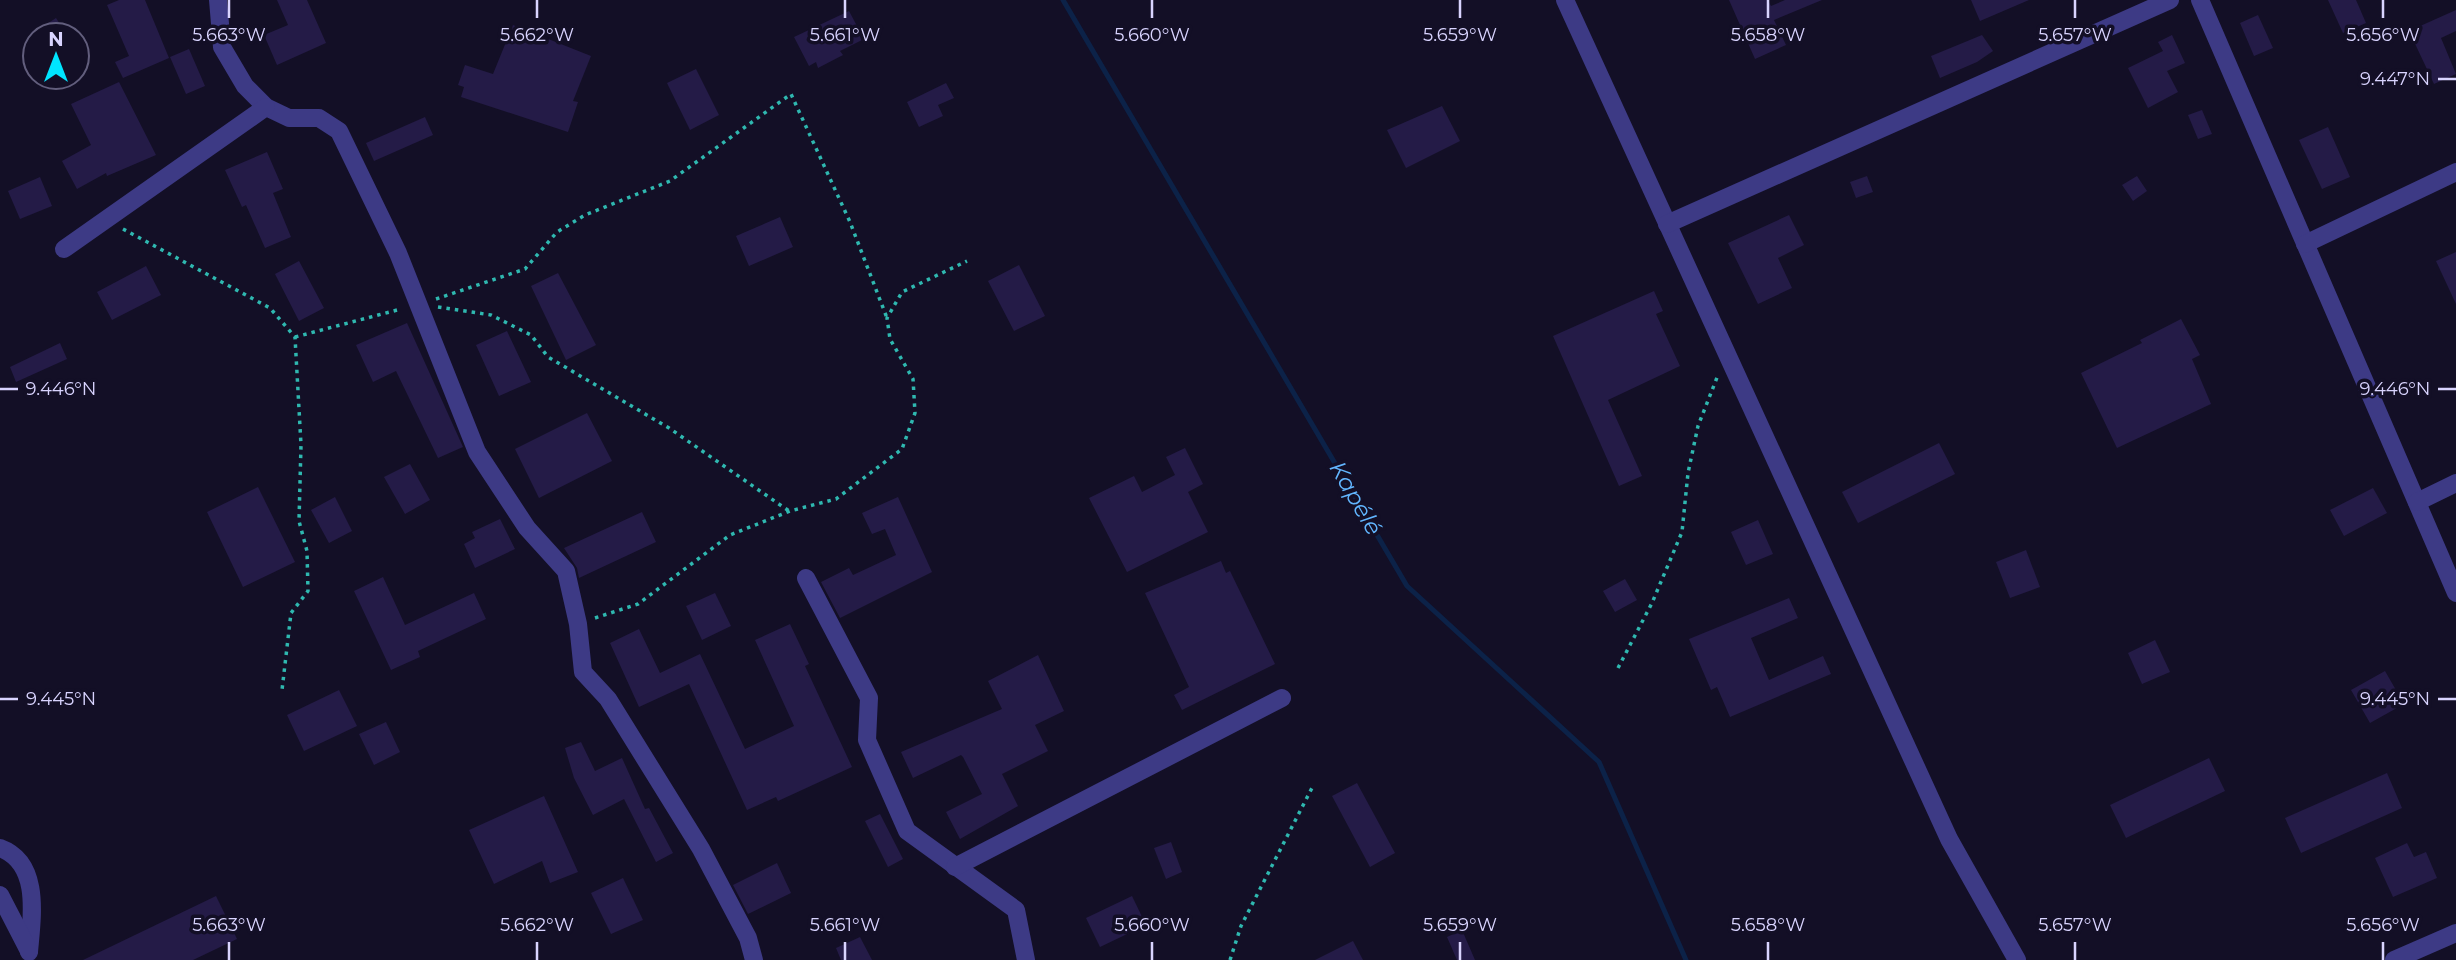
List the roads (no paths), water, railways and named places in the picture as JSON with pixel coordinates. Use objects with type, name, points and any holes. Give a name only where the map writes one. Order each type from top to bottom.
[{"type":"street","points":[[218,0],[222,47],[245,86],[266,107],[289,118],[319,118],[339,131],[398,253],[477,452],[527,528],[566,570],[578,624],[583,672],[608,699],[701,849],[748,938],[754,960]]},
{"type":"street","points":[[1565,0],[1949,839],[2017,960]]},
{"type":"street","points":[[1667,224],[2170,0]]},
{"type":"street","points":[[2200,0],[2456,593]]},
{"type":"street","points":[[64,249],[266,107]]},
{"type":"street","points":[[2305,244],[2456,173]]},
{"type":"street","points":[[2417,502],[2456,483]]},
{"type":"street","points":[[806,578],[869,698],[867,740],[907,831],[1016,910],[1026,960]]},
{"type":"street","points":[[955,866],[1282,698]]},
{"type":"street","points":[[0,848],[9,852],[29,876],[32,911],[31,956]]},
{"type":"street","points":[[0,895],[31,956]]},
{"type":"street","points":[[2394,960],[2456,933]]},
{"type":"waterway","name":"Kapélé","points":[[1063,0],[1407,586],[1599,762],[1686,960]]}]
